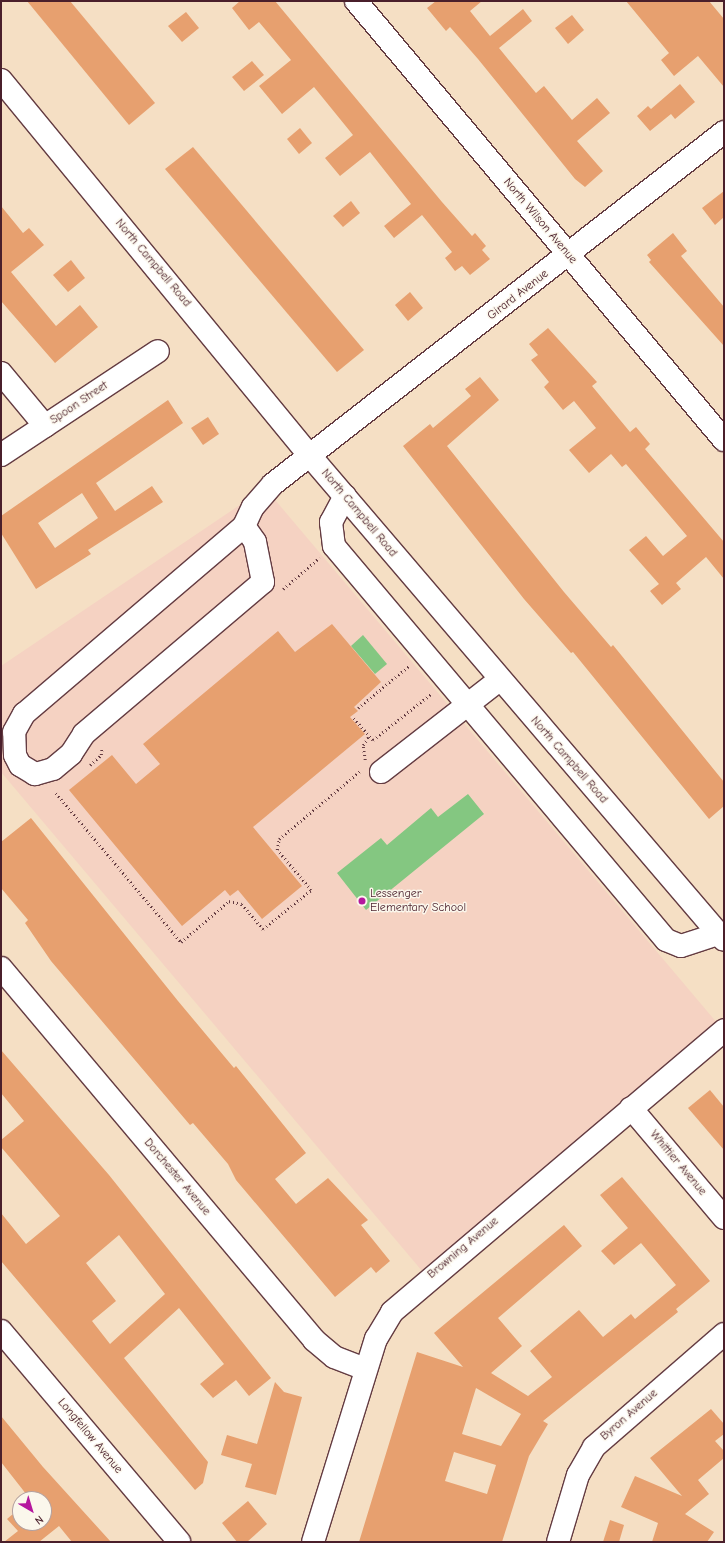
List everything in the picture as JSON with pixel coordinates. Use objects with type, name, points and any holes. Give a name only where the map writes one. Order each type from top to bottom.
[{"type":"street","name":"North Wilson Avenue","points":[[356,1],[724,440]]},
{"type":"street","name":"North Campbell Road","points":[[1,80],[311,456],[500,680],[722,937]]},
{"type":"street","name":"Girard Avenue","points":[[244,526],[255,542],[263,582],[84,734],[53,770],[35,774],[27,770],[15,755],[14,743],[14,732],[24,714],[244,526],[262,495],[289,470],[311,456],[724,132]]},
{"type":"street","name":"Spoon Street","points":[[1,455],[158,351]]},
{"type":"street","points":[[1,373],[45,426]]},
{"type":"street","points":[[345,496],[332,522],[334,546],[666,940],[681,946],[722,937]]},
{"type":"street","points":[[381,772],[500,680]]},
{"type":"street","name":"Dorchester Avenue","points":[[1,968],[314,1340],[334,1357],[366,1369]]},
{"type":"street","name":"Browning Avenue","points":[[313,1542],[366,1369],[384,1322],[403,1301],[724,1030]]},
{"type":"street","name":"Whittier Avenue","points":[[631,1108],[724,1218]]},
{"type":"street","name":"Longfellow Avenue","points":[[1,1331],[179,1542]]},
{"type":"street","name":"Byron Avenue","points":[[558,1542],[578,1475],[594,1447],[724,1334]]},
{"type":"path","points":[[358,708],[412,664]]},
{"type":"path","points":[[354,718],[372,740],[434,691]]},
{"type":"path","points":[[56,792],[181,942],[229,901],[242,904],[263,929],[310,890],[277,850],[279,839],[365,767],[364,745],[369,736]]},
{"type":"shaded area","name":"Lessenger Elementary School","points":[[265,488],[723,1030],[428,1278],[1,772],[1,666]]},
{"type":"green space","points":[[363,635],[387,664],[375,674],[351,646]]},
{"type":"green space","points":[[468,794],[484,814],[366,910],[337,873],[381,838],[387,845],[431,808],[438,817]]},
{"type":"building","points":[[27,1],[70,1],[155,103],[129,125]]},
{"type":"building","points":[[240,1],[275,1],[442,202],[472,236],[475,233],[486,246],[482,250],[490,259],[470,275],[462,266],[455,271],[445,258],[452,252],[422,215],[394,238],[384,226],[411,204],[370,152],[340,176],[325,158],[353,135],[314,87],[282,114],[259,86],[291,60],[259,22],[249,30],[232,8]]},
{"type":"building","points":[[436,1],[482,1],[470,11],[490,36],[523,9],[532,21],[499,48],[536,93],[544,86],[572,120],[597,98],[610,113],[577,141],[603,171],[585,187],[575,179],[478,59],[450,27],[446,31],[427,8]]},
{"type":"building","points":[[626,1],[709,1],[724,19],[724,87],[698,56],[674,76],[661,60],[669,53]]},
{"type":"building","points":[[186,12],[199,28],[182,42],[168,26]]},
{"type":"building","points":[[572,15],[584,30],[568,44],[555,28]]},
{"type":"building","points":[[252,61],[264,75],[244,91],[232,77]]},
{"type":"building","points":[[680,84],[695,102],[675,119],[671,114],[650,131],[637,116],[648,106],[651,109]]},
{"type":"building","points":[[300,128],[312,143],[299,154],[287,139]]},
{"type":"building","points":[[193,147],[364,350],[337,372],[165,169]]},
{"type":"building","points":[[724,191],[724,217],[715,225],[702,208]]},
{"type":"building","points":[[351,201],[360,213],[343,227],[333,216]]},
{"type":"building","points":[[1,206],[23,233],[29,228],[44,245],[11,272],[56,326],[80,305],[98,327],[55,363],[1,301]]},
{"type":"building","points":[[673,233],[687,251],[681,256],[724,307],[724,346],[649,262],[651,260],[647,255]]},
{"type":"building","points":[[71,260],[85,278],[68,292],[53,275]]},
{"type":"building","points":[[410,292],[423,308],[408,321],[395,305]]},
{"type":"building","points":[[548,328],[597,382],[592,386],[630,432],[636,427],[650,444],[645,449],[724,542],[724,579],[706,557],[676,583],[681,589],[662,605],[650,591],[659,584],[629,550],[646,536],[663,556],[687,536],[626,464],[622,467],[611,454],[589,473],[569,450],[596,428],[574,401],[563,410],[544,387],[549,382],[531,360],[538,355],[529,344]]},
{"type":"building","points":[[480,377],[499,400],[447,446],[564,592],[611,647],[613,645],[724,782],[724,806],[709,819],[573,652],[571,653],[524,599],[403,446],[430,424],[433,428],[471,396],[465,389]]},
{"type":"building","points":[[168,400],[183,423],[96,483],[115,511],[152,486],[163,502],[88,550],[91,554],[36,589],[1,533],[1,516]],"holes":[[[82,493],[98,518],[55,548],[38,523]]]},
{"type":"building","points":[[208,417],[219,434],[203,445],[191,428]]},
{"type":"building","points":[[332,624],[381,682],[354,707],[358,711],[350,717],[365,734],[253,827],[302,886],[262,919],[238,890],[230,896],[225,890],[182,926],[69,790],[112,755],[136,784],[160,764],[143,744],[278,631],[295,652]]},
{"type":"building","points":[[31,818],[178,1001],[234,1068],[236,1066],[306,1153],[275,1179],[296,1204],[328,1178],[368,1220],[361,1225],[390,1261],[376,1273],[371,1267],[335,1297],[236,1180],[228,1164],[193,1123],[190,1125],[51,961],[25,923],[28,920],[1,888],[1,842]]},
{"type":"building","points":[[1,1050],[109,1175],[271,1378],[249,1396],[236,1380],[213,1398],[200,1384],[224,1364],[179,1308],[124,1358],[208,1462],[203,1483],[195,1490],[1,1261],[1,1213],[26,1244],[60,1216],[1,1147],[1,1140],[24,1121],[1,1093]],"holes":[[[119,1235],[165,1294],[110,1344],[92,1321],[116,1301],[86,1263]]]},
{"type":"building","points":[[710,1090],[724,1107],[724,1150],[688,1108]]},
{"type":"building","points":[[622,1177],[710,1281],[676,1309],[678,1312],[543,1421],[548,1424],[529,1456],[502,1542],[359,1542],[417,1352],[463,1367],[434,1333],[564,1225],[582,1246],[498,1318],[522,1346],[491,1373],[528,1396],[552,1377],[530,1351],[579,1310],[603,1337],[631,1314],[635,1319],[676,1285],[641,1243],[614,1265],[601,1251],[628,1228],[600,1195]],"holes":[[[476,1388],[521,1414],[501,1446],[462,1434]],[[454,1452],[496,1465],[487,1494],[445,1481]]]},
{"type":"building","points":[[275,1382],[284,1392],[302,1397],[276,1495],[245,1487],[252,1464],[221,1455],[227,1435],[257,1444]]},
{"type":"building","points":[[711,1409],[724,1424],[724,1434],[715,1441],[724,1451],[724,1458],[698,1480],[709,1494],[685,1514],[714,1532],[707,1542],[652,1542],[658,1523],[621,1507],[635,1476],[682,1496],[650,1458]]},
{"type":"building","points":[[1,1416],[43,1467],[111,1542],[72,1542],[59,1526],[39,1542],[4,1542],[18,1531],[52,1531],[52,1491],[24,1491],[1,1462]]},
{"type":"building","points":[[248,1501],[267,1524],[247,1542],[237,1542],[222,1523]]},
{"type":"building","points":[[12,1515],[12,1524],[7,1519]]},
{"type":"building","points":[[610,1520],[624,1525],[619,1542],[603,1542]]},
{"type":"place","name":"Lessenger Elementary School","points":[[362,901]]}]
